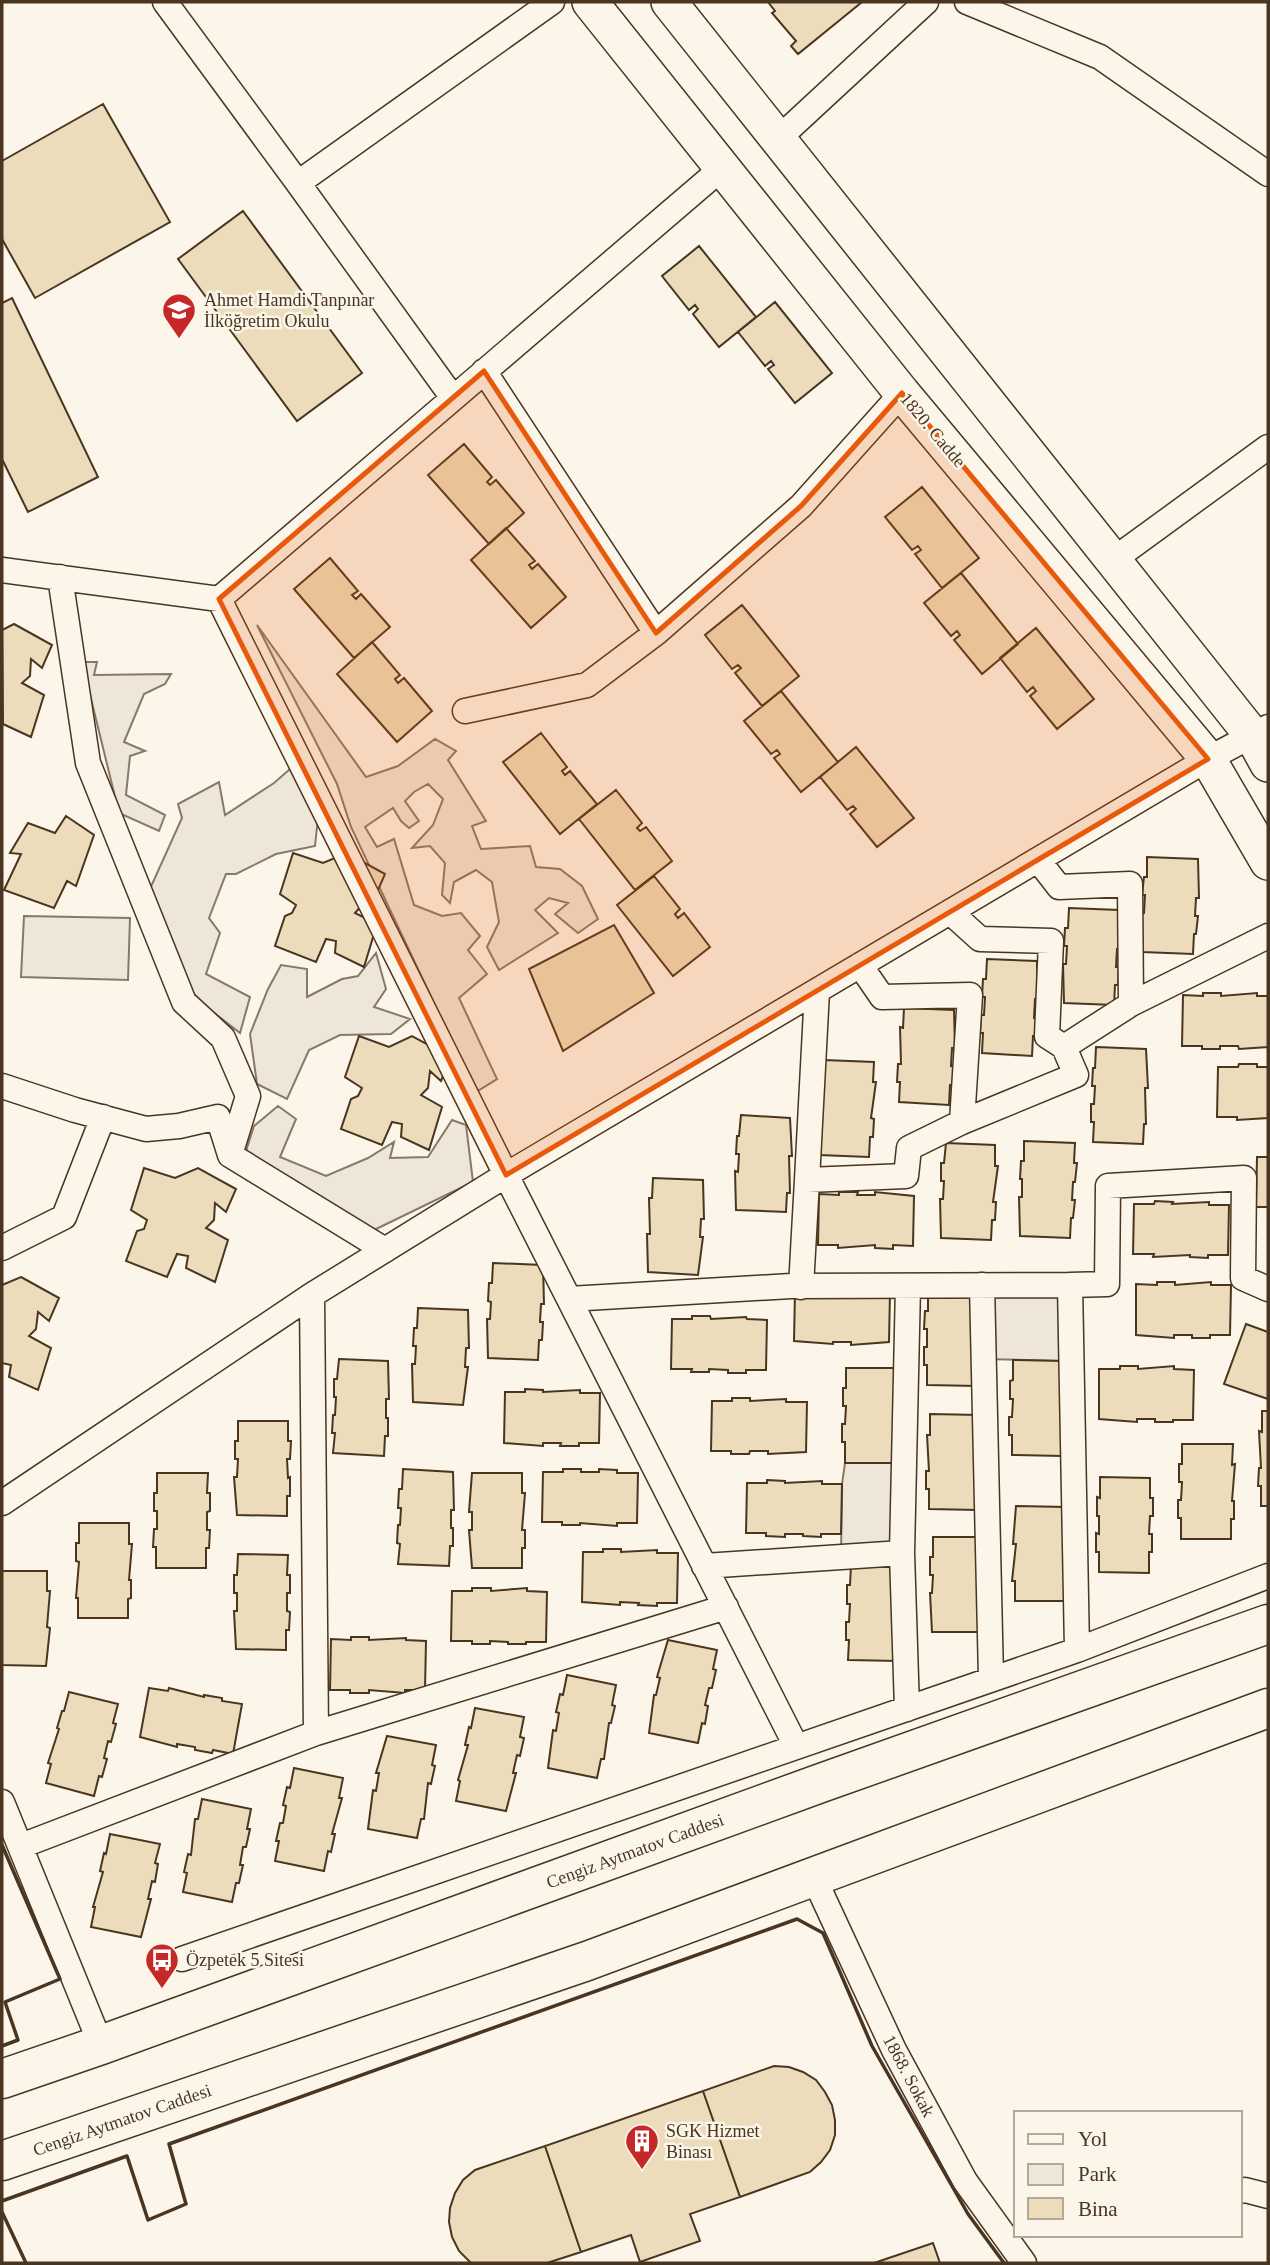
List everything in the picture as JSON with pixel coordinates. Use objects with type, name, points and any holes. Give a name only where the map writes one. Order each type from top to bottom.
[{"type":"main road","name":"1820. Cadde","points":[[590,2],[902,393],[1208,759],[1268,862]]},
{"type":"main road","points":[[668,2],[1113,560],[1263,742]]},
{"type":"main road","name":"Cengiz Aytmatov Caddesi","points":[[2,2079],[1268,1624]]},
{"type":"main road","name":"Cengiz Aytmatov Caddesi","points":[[2,2161],[587,1961],[1268,1708]]},
{"type":"street","points":[[164,2],[453,398]]},
{"type":"street","points":[[298,183],[552,2]]},
{"type":"street","points":[[778,139],[926,2]]},
{"type":"street","points":[[967,2],[1100,57],[1268,174]]},
{"type":"street","points":[[2,570],[219,599],[722,168]]},
{"type":"street","points":[[484,371],[656,633]]},
{"type":"street","points":[[465,711],[587,685],[656,633],[801,506],[902,393]]},
{"type":"street","points":[[1113,560],[1268,447]]},
{"type":"street","points":[[60,578],[89,763],[184,1002],[223,1038],[248,1096],[230,1155]]},
{"type":"street","points":[[219,599],[506,1175],[796,1746]]},
{"type":"street","points":[[2,1503],[312,1295],[506,1175],[1208,759],[1263,742]]},
{"type":"street","points":[[1038,860],[1059,887],[1130,884],[1131,1004]]},
{"type":"street","points":[[807,1180],[906,1176],[909,1148],[961,1122],[1076,1075],[1064,1047],[1047,1036],[1051,941],[980,939],[950,912]]},
{"type":"street","points":[[1064,1047],[1131,1004],[1268,936]]},
{"type":"street","points":[[860,965],[882,997],[970,995],[961,1122]]},
{"type":"street","points":[[801,1287],[817,991]]},
{"type":"street","points":[[2,1086],[146,1129],[179,1126],[218,1117],[230,1155],[385,1250]]},
{"type":"street","points":[[2,1248],[64,1217],[103,1117]]},
{"type":"street","points":[[569,1299],[801,1287],[1107,1284],[1108,1186],[1244,1178],[1243,1278],[1268,1289]]},
{"type":"street","points":[[982,1285],[991,1679]]},
{"type":"street","points":[[1070,1285],[1077,1650]]},
{"type":"street","points":[[907,1709],[902,1552],[908,1286]]},
{"type":"street","points":[[312,1295],[316,1733]]},
{"type":"street","points":[[704,1566],[902,1552]]},
{"type":"street","points":[[182,1959],[1077,1650],[1268,1576]]},
{"type":"street","points":[[21,1846],[316,1733],[726,1608]]},
{"type":"street","points":[[2,1802],[101,2045]]},
{"type":"street","name":"1868. Sokak","points":[[814,1878],[894,2050],[965,2182],[1014,2237],[1024,2263]]},
{"type":"street","points":[[1242,2191],[1268,2196]]},
{"type":"highlighted area","points":[[484,371],[656,633],[801,506],[902,393],[1208,759],[506,1175],[219,599]]},
{"type":"green space","points":[[257,625],[366,777],[398,766],[435,739],[456,751],[448,760],[486,821],[472,826],[481,849],[530,846],[536,867],[560,869],[582,886],[598,919],[578,933],[555,914],[568,903],[549,898],[535,910],[558,933],[499,970],[487,947],[499,922],[492,882],[476,870],[454,882],[450,903],[442,895],[445,863],[430,846],[412,848],[433,825],[443,799],[428,784],[405,801],[419,821],[409,828],[393,808],[365,827],[377,847],[394,839],[414,905],[442,916],[461,913],[480,936],[468,950],[487,974],[459,998],[497,1079],[476,1092],[351,827],[337,784]]},
{"type":"green space","points":[[82,662],[97,662],[94,675],[171,674],[165,684],[144,694],[124,742],[145,751],[130,756],[126,795],[165,815],[159,831],[119,813]]},
{"type":"green space","points":[[290,769],[318,818],[315,846],[276,854],[236,874],[226,874],[209,918],[220,933],[206,974],[250,997],[240,1033],[194,997],[149,891],[182,818],[178,804],[219,782],[225,815],[274,783]]},
{"type":"green space","points":[[24,916],[130,918],[128,980],[21,977]]},
{"type":"green space","points":[[376,953],[386,989],[374,1007],[410,1019],[391,1034],[340,1035],[309,1050],[287,1099],[257,1084],[250,1034],[281,965],[307,969],[307,997],[342,979],[358,976]]},
{"type":"green space","points":[[278,1106],[296,1119],[280,1157],[326,1176],[368,1158],[394,1142],[390,1158],[428,1157],[452,1120],[466,1125],[473,1182],[372,1231],[246,1151],[254,1126]]},
{"type":"green space","points":[[982,1285],[1070,1285],[1063,1361],[984,1359]]},
{"type":"green space","points":[[845,1463],[895,1463],[902,1552],[841,1556]]},
{"type":"building","points":[[768,2],[862,2],[798,54],[791,46],[796,41],[772,13],[775,11]]},
{"type":"building","points":[[103,104],[170,222],[35,298],[2,239],[2,161]]},
{"type":"building","points":[[243,211],[362,373],[297,421],[178,259]]},
{"type":"building","points":[[699,246],[756,317],[719,347],[693,314],[698,309],[695,305],[689,310],[662,276]]},
{"type":"building","points":[[12,298],[98,477],[28,512],[2,459],[2,303]]},
{"type":"building","points":[[775,302],[832,373],[795,403],[768,369],[774,365],[771,361],[765,366],[738,332]]},
{"type":"building","points":[[464,444],[492,477],[487,482],[490,485],[496,480],[524,513],[489,544],[428,475]]},
{"type":"building","points":[[922,487],[979,558],[942,588],[915,554],[921,550],[918,546],[912,550],[885,517]]},
{"type":"building","points":[[506,528],[535,561],[529,565],[532,569],[538,564],[566,597],[531,628],[471,560]]},
{"type":"building","points":[[330,558],[358,591],[352,595],[356,599],[361,594],[390,627],[354,658],[294,589]]},
{"type":"building","points":[[961,573],[1018,644],[982,674],[954,640],[960,635],[957,631],[951,636],[924,603]]},
{"type":"building","points":[[742,605],[799,676],[762,706],[735,673],[741,668],[738,665],[732,669],[705,635]]},
{"type":"building","points":[[14,624],[52,645],[42,668],[31,659],[30,676],[22,683],[44,695],[31,737],[3,724],[2,630]]},
{"type":"building","points":[[1036,628],[1094,699],[1057,729],[1030,696],[1036,691],[1033,687],[1027,692],[1000,658]]},
{"type":"building","points":[[372,642],[400,675],[395,679],[398,683],[404,678],[432,711],[397,742],[337,674]]},
{"type":"building","points":[[781,691],[838,762],[801,792],[774,758],[780,754],[777,750],[771,754],[744,721]]},
{"type":"building","points":[[541,733],[567,767],[562,771],[565,775],[570,771],[597,804],[560,834],[503,762]]},
{"type":"building","points":[[856,747],[914,818],[877,847],[850,814],[856,809],[853,806],[847,810],[820,777]]},
{"type":"building","points":[[616,790],[642,823],[637,828],[640,831],[646,827],[672,861],[635,890],[579,819]]},
{"type":"building","points":[[66,816],[94,835],[76,886],[67,881],[54,908],[4,890],[21,854],[10,853],[28,823],[55,833]]},
{"type":"building","points":[[293,853],[323,863],[347,853],[385,874],[375,897],[355,913],[377,924],[364,967],[335,953],[336,941],[326,939],[316,962],[275,946],[285,916],[292,913],[296,905],[280,894]]},
{"type":"building","points":[[1147,857],[1198,859],[1199,898],[1196,898],[1195,916],[1198,916],[1193,954],[1142,952],[1145,895],[1142,895],[1144,877],[1147,877]]},
{"type":"building","points":[[654,876],[680,909],[675,914],[678,918],[684,913],[710,947],[673,976],[617,905]]},
{"type":"building","points":[[1069,908],[1119,910],[1120,949],[1117,949],[1116,967],[1119,967],[1114,1005],[1064,1003],[1063,964],[1066,964],[1067,946],[1064,946]]},
{"type":"building","points":[[614,925],[654,993],[563,1051],[529,969]]},
{"type":"building","points":[[987,959],[1037,961],[1038,999],[1035,999],[1034,1018],[1037,1018],[1032,1056],[982,1053],[983,1033],[980,1033],[981,1015],[984,1015],[985,997],[982,997]]},
{"type":"building","points":[[1203,993],[1221,993],[1221,996],[1257,993],[1257,996],[1268,996],[1268,1047],[1239,1049],[1238,1046],[1220,1046],[1220,1049],[1202,1049],[1202,1046],[1182,1046],[1183,995],[1203,996]]},
{"type":"building","points":[[904,1008],[954,1010],[955,1048],[952,1048],[951,1066],[954,1067],[949,1105],[899,1102],[900,1082],[897,1082],[898,1064],[901,1064],[900,1027],[903,1028]]},
{"type":"building","points":[[359,1036],[389,1047],[412,1036],[451,1057],[441,1081],[430,1071],[428,1088],[421,1095],[442,1107],[429,1150],[401,1137],[402,1124],[392,1122],[382,1145],[341,1129],[351,1099],[358,1096],[362,1088],[345,1077]]},
{"type":"building","points":[[1096,1047],[1146,1049],[1148,1088],[1145,1088],[1146,1124],[1143,1144],[1093,1142],[1091,1104],[1094,1104],[1095,1086],[1092,1086]]},
{"type":"building","points":[[824,1060],[874,1062],[873,1082],[876,1082],[871,1118],[874,1119],[873,1137],[870,1137],[869,1157],[819,1155]]},
{"type":"building","points":[[1239,1064],[1268,1067],[1268,1118],[1237,1120],[1237,1117],[1217,1117],[1218,1067],[1238,1067]]},
{"type":"building","points":[[741,1115],[790,1118],[792,1156],[789,1156],[790,1193],[787,1193],[786,1212],[736,1210],[735,1171],[738,1172],[739,1154],[736,1154]]},
{"type":"building","points":[[1024,1141],[1075,1143],[1074,1163],[1077,1163],[1073,1182],[1072,1200],[1075,1200],[1070,1238],[1020,1236],[1019,1197],[1022,1197],[1020,1179]]},
{"type":"building","points":[[946,1143],[995,1145],[995,1166],[998,1166],[991,1240],[941,1238],[940,1199],[943,1199],[944,1181],[941,1181],[941,1163],[944,1163]]},
{"type":"building","points":[[1257,1157],[1268,1157],[1268,1207],[1256,1207]]},
{"type":"building","points":[[144,1168],[175,1178],[198,1168],[236,1189],[226,1212],[215,1203],[214,1220],[206,1228],[228,1240],[215,1282],[186,1268],[188,1256],[177,1254],[167,1277],[126,1261],[137,1231],[144,1229],[147,1220],[131,1210]]},
{"type":"building","points":[[653,1178],[703,1180],[704,1219],[701,1219],[700,1237],[703,1237],[698,1275],[648,1272],[647,1234],[650,1234],[649,1198],[652,1198]]},
{"type":"building","points":[[839,1192],[914,1196],[913,1246],[893,1245],[893,1249],[875,1248],[875,1245],[838,1248],[838,1245],[818,1245],[819,1194],[839,1195]]},
{"type":"building","points":[[1155,1201],[1229,1205],[1228,1255],[1208,1255],[1208,1258],[1133,1254],[1134,1204],[1154,1204]]},
{"type":"building","points":[[493,1263],[543,1265],[544,1304],[541,1304],[540,1322],[543,1322],[538,1360],[488,1358],[487,1319],[490,1319],[491,1302],[488,1301]]},
{"type":"building","points":[[21,1277],[59,1298],[49,1321],[38,1312],[36,1329],[29,1336],[51,1348],[38,1390],[9,1377],[11,1365],[2,1363],[2,1285]]},
{"type":"building","points":[[1157,1282],[1175,1282],[1175,1285],[1211,1282],[1211,1285],[1231,1285],[1230,1335],[1192,1338],[1192,1335],[1174,1335],[1174,1338],[1136,1335],[1136,1284],[1157,1285]]},
{"type":"building","points":[[795,1291],[890,1292],[889,1342],[851,1345],[851,1342],[833,1344],[794,1341]]},
{"type":"building","points":[[928,1291],[978,1291],[977,1386],[927,1385],[924,1347],[927,1347],[927,1329],[924,1329]]},
{"type":"building","points":[[418,1308],[468,1310],[469,1348],[466,1348],[465,1367],[468,1367],[463,1405],[413,1402],[412,1364],[415,1364],[416,1346],[413,1346]]},
{"type":"building","points":[[692,1316],[767,1320],[766,1370],[728,1373],[728,1370],[691,1372],[692,1369],[671,1369],[672,1319],[692,1319]]},
{"type":"building","points":[[1246,1324],[1268,1332],[1268,1399],[1224,1384]]},
{"type":"building","points":[[339,1359],[388,1361],[388,1436],[385,1436],[384,1456],[333,1453],[336,1397],[334,1379],[337,1379]]},
{"type":"building","points":[[1013,1360],[1063,1361],[1062,1456],[1012,1455],[1009,1417],[1012,1417],[1010,1381],[1013,1380]]},
{"type":"building","points":[[1120,1366],[1138,1366],[1138,1369],[1174,1366],[1174,1369],[1194,1370],[1193,1420],[1155,1422],[1155,1419],[1137,1419],[1137,1422],[1099,1419],[1099,1369],[1120,1369]]},
{"type":"building","points":[[846,1368],[896,1368],[895,1463],[845,1463],[842,1424],[845,1424],[843,1388],[846,1388]]},
{"type":"building","points":[[525,1389],[600,1393],[599,1443],[560,1446],[561,1443],[543,1443],[543,1446],[504,1443],[505,1392],[525,1392]]},
{"type":"building","points":[[732,1398],[807,1402],[806,1452],[768,1454],[768,1451],[750,1451],[749,1454],[731,1454],[731,1451],[711,1451],[712,1401],[732,1401]]},
{"type":"building","points":[[1262,1411],[1268,1411],[1268,1506],[1261,1506],[1261,1486],[1258,1486]]},
{"type":"building","points":[[930,1414],[980,1415],[979,1510],[929,1509],[926,1471],[929,1471],[927,1435],[930,1435]]},
{"type":"building","points":[[238,1421],[288,1421],[288,1441],[291,1441],[290,1459],[287,1459],[290,1496],[287,1496],[287,1516],[237,1515],[234,1477],[237,1477],[235,1441],[238,1441]]},
{"type":"building","points":[[1182,1444],[1233,1444],[1234,1519],[1231,1519],[1231,1539],[1181,1539],[1178,1500],[1181,1500],[1179,1464],[1182,1464]]},
{"type":"building","points":[[403,1469],[453,1472],[453,1546],[450,1546],[449,1566],[398,1564],[400,1544],[397,1543],[401,1508],[398,1508],[399,1489],[402,1489]]},
{"type":"building","points":[[563,1469],[638,1473],[637,1523],[617,1523],[617,1526],[542,1522],[543,1472],[563,1472]]},
{"type":"building","points":[[157,1473],[208,1473],[210,1511],[207,1512],[207,1530],[210,1530],[206,1568],[156,1568],[156,1547],[153,1547],[154,1529],[157,1529],[154,1493],[157,1493]]},
{"type":"building","points":[[472,1473],[522,1473],[522,1493],[525,1493],[522,1530],[525,1530],[525,1548],[522,1548],[522,1568],[472,1568],[469,1530],[472,1530],[472,1512],[469,1512]]},
{"type":"building","points":[[1100,1477],[1150,1478],[1153,1516],[1150,1516],[1152,1552],[1149,1552],[1149,1573],[1099,1572],[1096,1533],[1099,1534],[1097,1497],[1100,1498]]},
{"type":"building","points":[[767,1480],[842,1484],[841,1534],[821,1534],[821,1537],[785,1534],[785,1537],[746,1533],[747,1483],[767,1483]]},
{"type":"building","points":[[1016,1506],[1067,1507],[1065,1601],[1015,1601],[1015,1581],[1012,1581]]},
{"type":"building","points":[[79,1523],[129,1523],[129,1544],[132,1544],[128,1618],[78,1618],[76,1598],[79,1562],[76,1561],[76,1543],[79,1543]]},
{"type":"building","points":[[933,1537],[983,1537],[982,1632],[932,1632],[930,1593],[933,1575],[930,1575],[930,1557],[933,1557]]},
{"type":"building","points":[[603,1549],[678,1553],[677,1603],[657,1603],[657,1606],[582,1602],[583,1552],[603,1552]]},
{"type":"building","points":[[238,1554],[288,1555],[290,1593],[287,1593],[287,1611],[290,1612],[286,1650],[236,1649],[234,1611],[237,1611],[237,1593],[234,1593],[234,1575],[237,1575]]},
{"type":"building","points":[[851,1565],[901,1566],[899,1661],[848,1660],[846,1622],[849,1622],[850,1604],[847,1604],[847,1585],[850,1585]]},
{"type":"building","points":[[2,1571],[47,1571],[47,1591],[50,1591],[47,1627],[50,1628],[46,1666],[2,1665]]},
{"type":"building","points":[[472,1588],[491,1588],[491,1591],[527,1588],[527,1591],[547,1592],[546,1642],[508,1644],[490,1641],[490,1644],[472,1644],[472,1641],[451,1641],[452,1591],[472,1591]]},
{"type":"building","points":[[351,1637],[426,1641],[425,1690],[405,1690],[405,1693],[369,1690],[369,1693],[350,1693],[350,1690],[330,1690],[331,1639],[351,1640]]},
{"type":"building","points":[[668,1640],[717,1650],[713,1669],[716,1670],[705,1705],[708,1706],[705,1724],[702,1723],[698,1743],[649,1733],[654,1695],[660,1678],[657,1677]]},
{"type":"building","points":[[567,1675],[616,1685],[612,1705],[615,1706],[609,1723],[604,1759],[601,1759],[597,1778],[548,1768],[553,1730],[556,1731],[559,1713],[556,1712]]},
{"type":"building","points":[[149,1688],[168,1691],[169,1688],[242,1704],[233,1754],[195,1750],[195,1747],[177,1744],[177,1747],[140,1737]]},
{"type":"building","points":[[69,1692],[118,1704],[113,1723],[116,1724],[104,1758],[107,1759],[94,1796],[46,1783],[51,1764],[48,1763]]},
{"type":"building","points":[[475,1708],[524,1717],[520,1737],[524,1738],[520,1756],[517,1755],[513,1773],[516,1773],[506,1811],[456,1801],[458,1780],[468,1745],[465,1745]]},
{"type":"building","points":[[387,1736],[436,1745],[432,1765],[435,1766],[431,1784],[428,1783],[424,1819],[421,1819],[417,1838],[368,1829],[373,1790],[376,1791],[379,1773],[376,1773]]},
{"type":"building","points":[[294,1768],[343,1778],[339,1798],[342,1798],[332,1834],[335,1834],[324,1871],[275,1861],[279,1841],[276,1841],[286,1806],[283,1805]]},
{"type":"building","points":[[202,1799],[251,1809],[247,1829],[250,1829],[240,1865],[243,1865],[232,1902],[183,1892],[187,1873],[184,1872],[188,1854],[191,1855],[195,1819],[198,1819]]},
{"type":"building","points":[[110,1834],[160,1844],[155,1863],[158,1864],[155,1882],[152,1881],[148,1899],[151,1899],[141,1937],[91,1927],[93,1907],[103,1872],[100,1871]]},
{"type":"building","points":[[774,2066],[789,2067],[816,2080],[832,2105],[835,2135],[830,2150],[810,2172],[740,2197],[703,2091]]},
{"type":"building","name":"SGK Hizmet Binası","points":[[703,2091],[740,2197],[690,2214],[700,2241],[640,2262],[631,2235],[581,2252],[545,2146]]},
{"type":"building","points":[[545,2146],[581,2252],[547,2263],[471,2263],[459,2251],[449,2222],[455,2193],[463,2180],[475,2170]]},
{"type":"building","points":[[933,2243],[940,2263],[874,2263]]},
{"type":"wall","points":[[2,1845],[60,1979],[5,2002],[18,2040],[2,2046]]},
{"type":"wall","points":[[2,2201],[127,2156],[148,2220],[186,2204],[169,2144],[797,1919],[823,1933],[872,2046],[968,2214],[1004,2263]]},
{"type":"wall","points":[[2,2212],[26,2263]]},
{"type":"place","name":"Ahmet Hamdi Tanpınar İlköğretim Okulu","points":[[179,340]]},
{"type":"place","name":"Özpetek 5 Sitesi","points":[[162,1990]]},
{"type":"place","name":"SGK Hizmet Binası","points":[[642,2171]]}]
